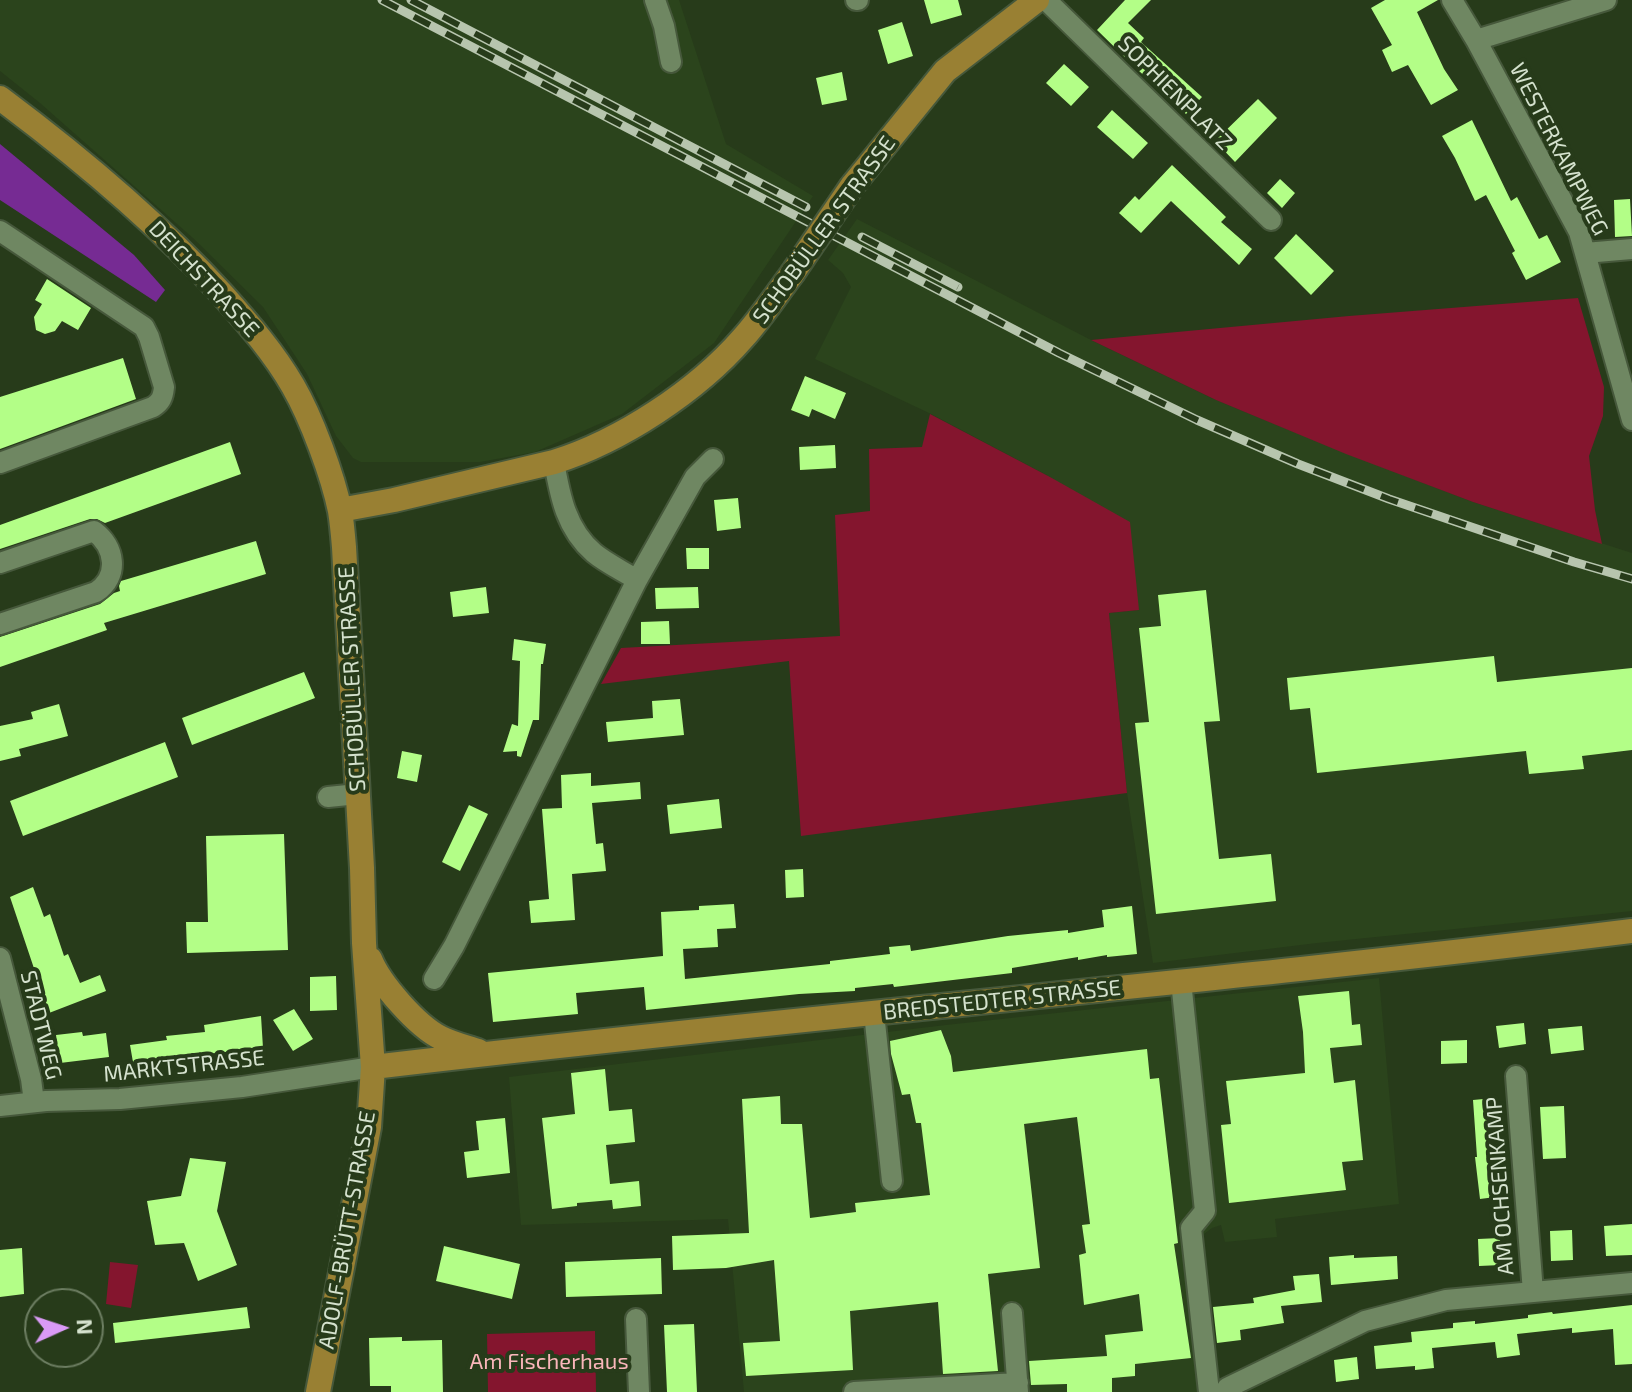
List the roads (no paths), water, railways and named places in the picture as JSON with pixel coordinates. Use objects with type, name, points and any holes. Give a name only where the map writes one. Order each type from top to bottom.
[{"type":"main road","name":"SCHOBÜLLER STRASSE","points":[[373,1067],[340,510],[394,500],[576,455],[662,408],[695,385],[742,339],[792,274],[852,186],[945,71],[1037,0]]},
{"type":"main road","name":"DEICHSTRASSE","points":[[0,98],[54,138],[160,229],[254,329],[297,393],[318,440],[340,510]]},
{"type":"main road","name":"BREDSTEDTER STRASSE","points":[[373,1067],[1632,931]]},
{"type":"main road","points":[[364,943],[384,985],[427,1028],[451,1043],[492,1054]]},
{"type":"main road","name":"ADOLF-BRÜTT-STRASSE","points":[[318,1392],[369,1127],[373,1067]]},
{"type":"street","points":[[655,0],[671,62]]},
{"type":"street","name":"SOPHIENPLATZ","points":[[1046,0],[1271,220]]},
{"type":"street","name":"WESTERKAMPWEG","points":[[1452,0],[1579,232],[1632,420]]},
{"type":"street","points":[[1476,40],[1606,0]]},
{"type":"street","points":[[0,231],[144,327],[164,387],[163,396],[153,407],[0,463]]},
{"type":"street","points":[[1585,253],[1632,249]]},
{"type":"street","points":[[434,979],[454,946],[637,580],[695,477],[713,459]]},
{"type":"street","points":[[554,462],[560,500],[575,533],[594,553],[637,580]]},
{"type":"street","points":[[0,563],[94,531],[103,538],[113,570],[106,586],[96,592],[0,624]]},
{"type":"street","points":[[328,797],[358,794]]},
{"type":"street","name":"STADTWEG","points":[[0,958],[34,1102]]},
{"type":"street","points":[[1181,981],[1205,1211],[1191,1228],[1218,1390]]},
{"type":"street","points":[[874,1013],[892,1181]]},
{"type":"street","name":"MARKTSTRASSE","points":[[0,1106],[120,1099],[242,1087],[373,1067]]},
{"type":"street","name":"AM OCHSENKAMP","points":[[1516,1076],[1533,1292]]},
{"type":"street","name":"AM OCHSENKAMP","points":[[1218,1390],[1365,1321],[1446,1300],[1632,1283]]},
{"type":"street","points":[[854,1392],[1018,1387],[1012,1313]]},
{"type":"street","points":[[636,1319],[639,1392]]},
{"type":"railway","points":[[382,0],[1059,353],[1197,420],[1389,499],[1632,579]]},
{"type":"railway","points":[[411,0],[806,207]]},
{"type":"railway","points":[[862,237],[958,287]]},
{"type":"park label","name":"Am Fischerhaus","points":[[549,1362]]}]
